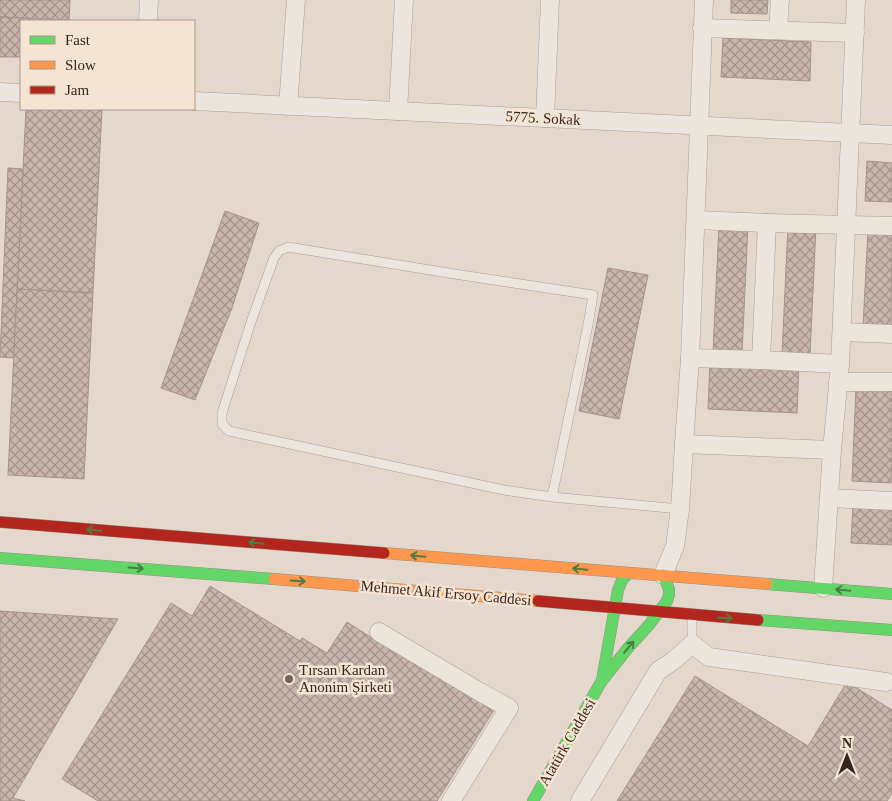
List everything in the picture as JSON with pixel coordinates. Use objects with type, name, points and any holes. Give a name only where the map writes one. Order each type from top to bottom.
[{"type":"main road","points":[[0,522],[892,594]]},
{"type":"main road","name":"Mehmet Akif Ersoy Caddesi","points":[[0,558],[892,630]]},
{"type":"main road","points":[[601,682],[620,583],[623,577],[629,573]]},
{"type":"main road","points":[[601,682],[667,601],[669,595],[667,582],[663,575]]},
{"type":"main road","name":"Atatürk Caddesi","points":[[533,801],[601,682]]},
{"type":"street","points":[[148,20],[149,0]]},
{"type":"street","points":[[288,106],[296,0]]},
{"type":"street","points":[[398,112],[404,0]]},
{"type":"street","points":[[545,118],[550,0]]},
{"type":"street","points":[[663,575],[675,546],[680,508],[690,358],[704,0]]},
{"type":"street","points":[[778,30],[780,0]]},
{"type":"street","points":[[822,588],[842,332],[856,0]]},
{"type":"street","points":[[702,28],[854,33]]},
{"type":"street","points":[[0,92],[20,93]]},
{"type":"street","name":"5775. Sokak","points":[[195,102],[892,135]]},
{"type":"street","points":[[696,220],[892,226]]},
{"type":"street","points":[[761,360],[767,222]]},
{"type":"street","points":[[842,332],[892,334]]},
{"type":"street","points":[[690,358],[840,364]]},
{"type":"street","points":[[838,382],[892,382]]},
{"type":"street","points":[[684,444],[832,450]]},
{"type":"street","points":[[829,498],[892,501]]},
{"type":"street","points":[[379,632],[509,708],[451,801]]},
{"type":"street","points":[[580,801],[658,671],[692,644],[709,657],[886,682]]},
{"type":"lane","points":[[552,497],[593,295],[461,276],[288,247],[279,251],[274,258],[251,322],[222,413],[222,424],[229,431],[504,490],[552,497],[680,508]]},
{"type":"lane","points":[[692,615],[692,644]]},
{"type":"building","points":[[0,0],[70,0],[69,20],[0,17]]},
{"type":"building","points":[[731,0],[768,0],[767,14],[731,13]]},
{"type":"building","points":[[0,17],[69,20],[20,20],[20,57],[0,57]]},
{"type":"building","points":[[723,38],[811,42],[810,81],[721,77]]},
{"type":"building","points":[[26,110],[102,110],[93,293],[17,289]]},
{"type":"building","points":[[867,161],[892,163],[892,202],[865,201]]},
{"type":"building","points":[[8,168],[23,169],[14,358],[0,357]]},
{"type":"building","points":[[225,211],[259,223],[232,308],[195,400],[161,388]]},
{"type":"building","points":[[719,224],[748,225],[742,353],[713,352]]},
{"type":"building","points":[[788,226],[816,227],[810,355],[782,354]]},
{"type":"building","points":[[868,230],[892,231],[891,328],[863,327]]},
{"type":"building","points":[[608,268],[648,275],[619,419],[579,411]]},
{"type":"building","points":[[17,289],[93,293],[84,479],[8,475]]},
{"type":"building","points":[[710,361],[799,365],[797,413],[708,409]]},
{"type":"building","points":[[856,386],[892,388],[891,483],[852,481]]},
{"type":"building","points":[[853,503],[892,504],[892,545],[851,543]]},
{"type":"building","name":"Tırsan Kardan Anonim Şirketi","points":[[210,586],[300,641],[302,638],[327,653],[347,622],[372,638],[377,631],[497,705],[437,801],[98,801],[62,779],[171,603],[192,616]]},
{"type":"building","points":[[0,611],[118,619],[13,798],[25,801],[0,801]]},
{"type":"building","points":[[695,676],[808,746],[847,682],[892,710],[892,793],[887,801],[617,801]]},
{"type":"traffic: fast","points":[[0,558],[274,579]]},
{"type":"traffic: fast","points":[[602,680],[618,590],[622,580],[629,573]]},
{"type":"traffic: fast","points":[[533,801],[601,682],[667,601],[669,589],[663,575]]},
{"type":"traffic: fast","points":[[767,584],[892,594]]},
{"type":"traffic: fast","points":[[758,620],[892,630]]},
{"type":"traffic: slow","points":[[384,553],[767,584]]},
{"type":"traffic: slow","points":[[274,579],[538,601]]},
{"type":"traffic: jam","points":[[0,522],[384,553]]},
{"type":"traffic: jam","points":[[538,601],[758,620]]},
{"type":"place","name":"Tırsan Kardan Anonim Şirketi","points":[[289,679]]}]
